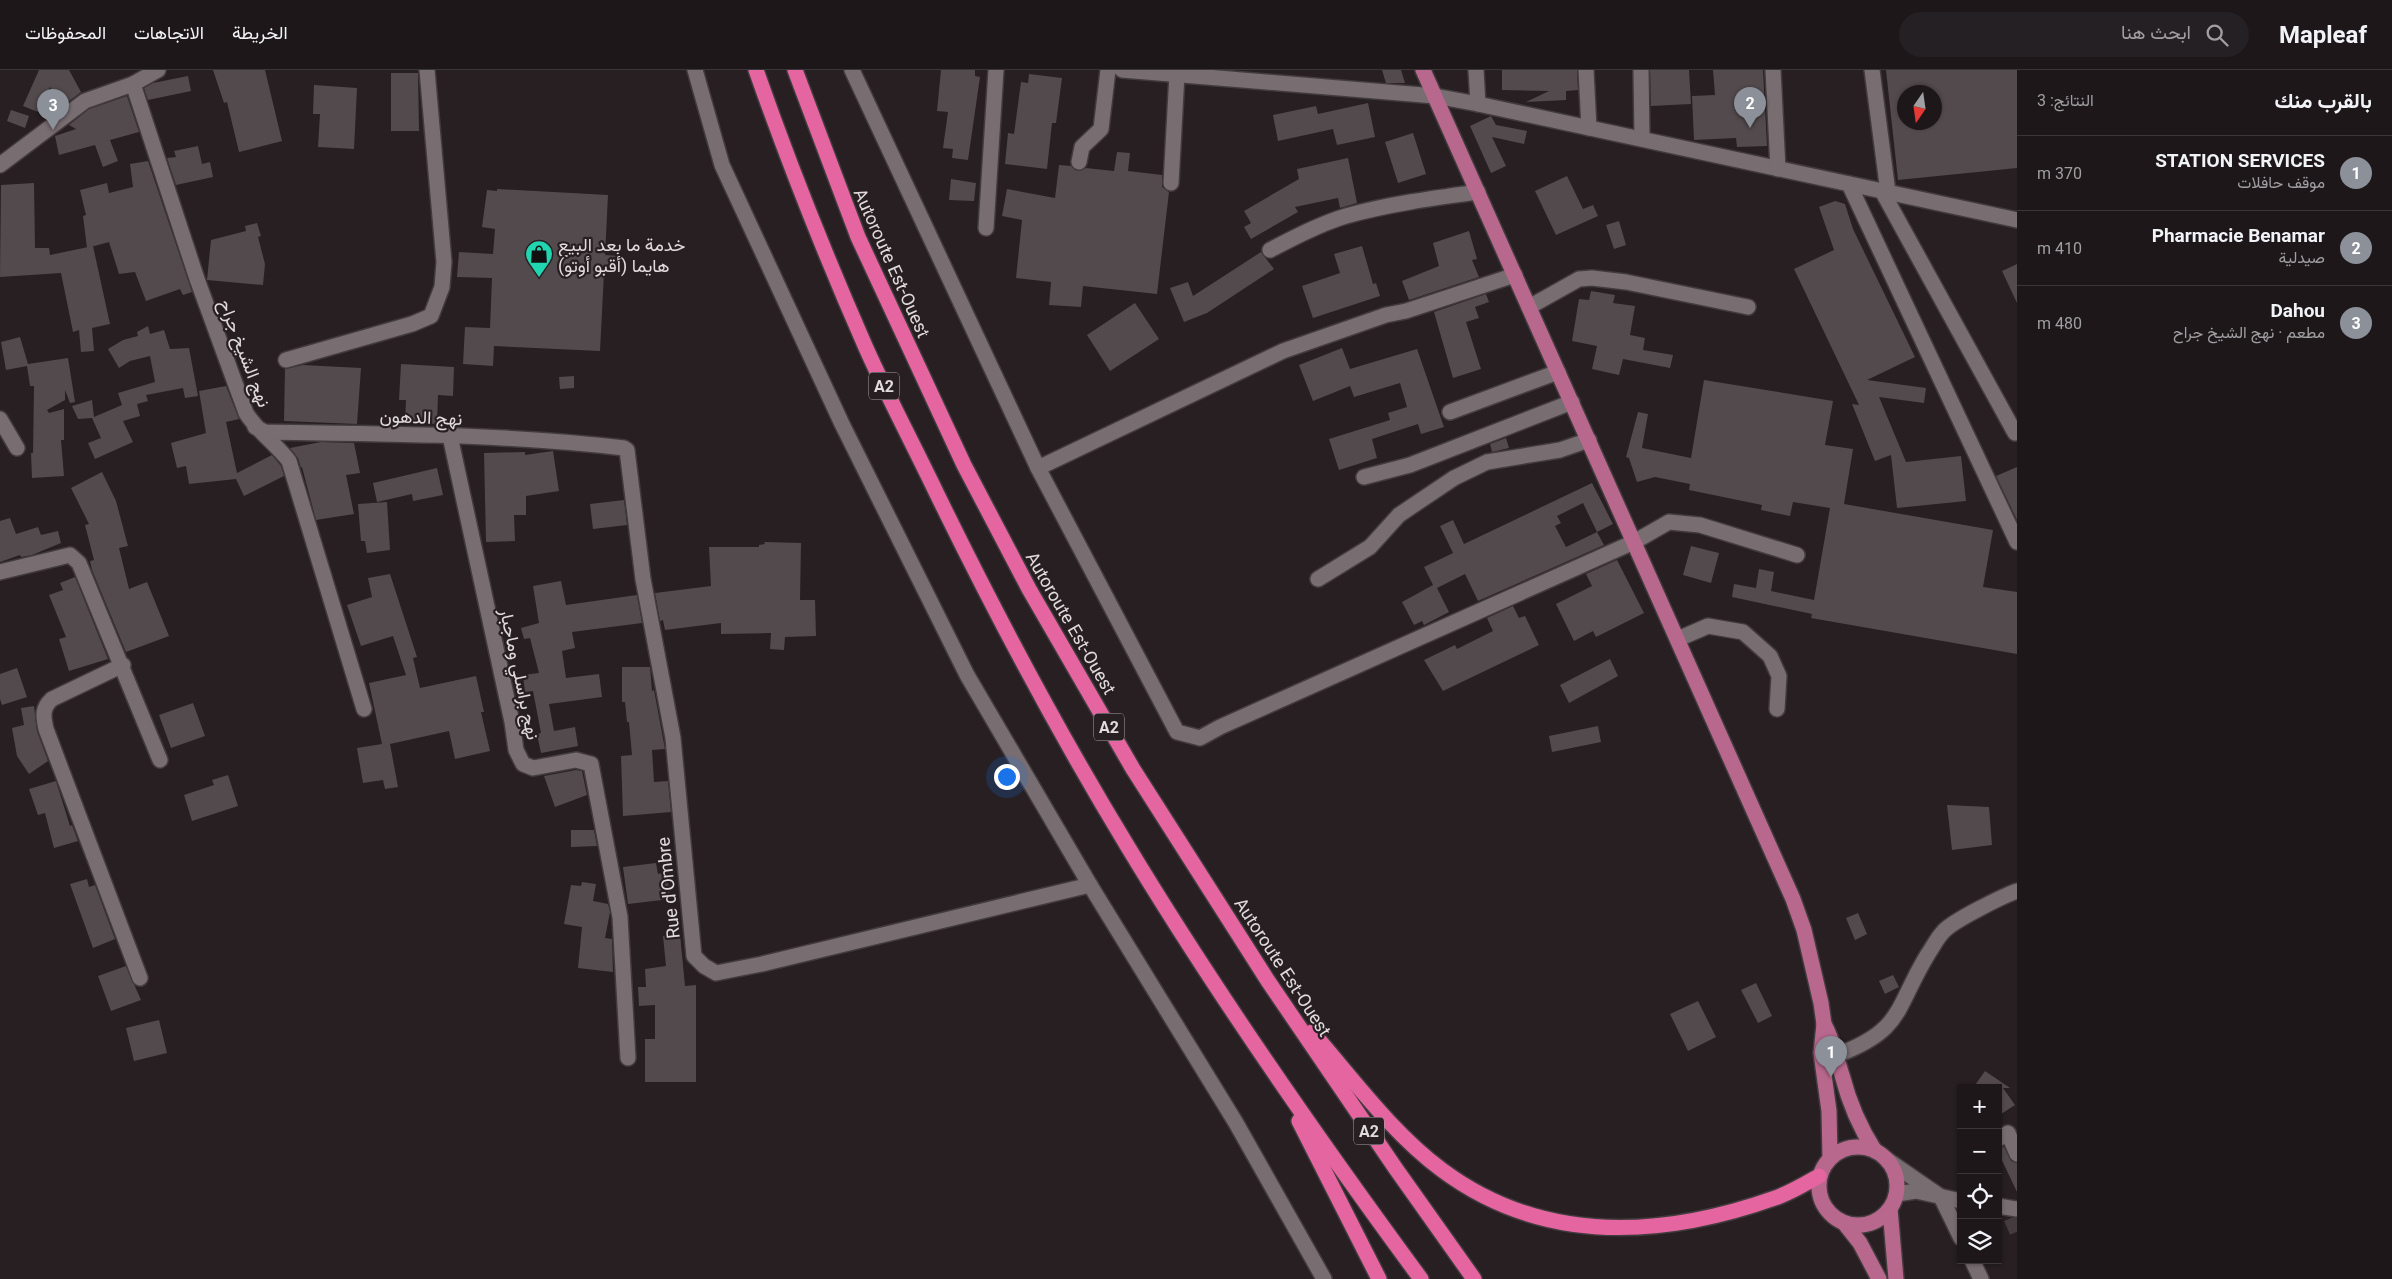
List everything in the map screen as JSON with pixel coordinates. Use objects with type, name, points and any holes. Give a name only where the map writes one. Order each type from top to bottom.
[{"type":"highway","name":"A2","points":[[756,70],[818,235],[868,351],[1025,666],[1127,845],[1278,1079],[1421,1279]]},
{"type":"highway","name":"Autoroute Est-Ouest","points":[[795,70],[858,237],[964,465],[1028,590],[1133,769],[1268,981],[1396,1169],[1474,1279]]},
{"type":"highway","points":[[1268,981],[1402,1134],[1440,1169],[1471,1191],[1507,1208],[1551,1221],[1590,1227],[1636,1229],[1680,1224],[1767,1200],[1819,1176]]},
{"type":"highway","points":[[1278,1079],[1379,1279]]},
{"type":"main road","points":[[1423,70],[1787,883],[1804,930],[1824,1024],[1837,1055],[1851,1104],[1865,1136],[1896,1175],[1897,1194],[1890,1209],[1881,1218],[1870,1224],[1857,1226],[1845,1224]]},
{"type":"main road","points":[[1824,1024],[1820,1053],[1829,1111],[1830,1157],[1819,1176],[1820,1200],[1826,1210],[1845,1224],[1860,1243],[1879,1279]]},
{"type":"main road","points":[[1830,1157],[1852,1147],[1864,1147],[1881,1155]]},
{"type":"main road","points":[[1890,1209],[1896,1279]]},
{"type":"street","points":[[0,165],[85,101],[133,84],[158,70]]},
{"type":"street","points":[[286,360],[412,324],[431,316],[442,287],[444,262],[427,70]]},
{"type":"street","points":[[695,70],[722,165],[842,424],[967,675],[1090,885],[1236,1123],[1324,1279]]},
{"type":"street","points":[[852,70],[1038,468],[1177,732],[1200,738],[1229,722],[1634,542],[1669,522],[1700,525],[1797,555]]},
{"type":"street","points":[[986,228],[996,70]]},
{"type":"street","points":[[1079,162],[1082,147],[1101,129],[1108,70]]},
{"type":"street","points":[[1122,70],[1435,96],[2017,220]]},
{"type":"street","points":[[1476,70],[1478,104]]},
{"type":"street","points":[[1586,70],[1589,128]]},
{"type":"street","points":[[1641,70],[1642,139]]},
{"type":"street","points":[[1773,70],[1778,169]]},
{"type":"street","points":[[1872,70],[1885,192],[2015,433]]},
{"type":"street","points":[[1171,183],[1177,74]]},
{"type":"street","name":"نهج الشيخ جراح","points":[[133,84],[197,280],[246,413],[255,427],[280,449],[289,462],[364,709]]},
{"type":"street","points":[[1850,184],[2017,542]]},
{"type":"street","points":[[1270,250],[1309,230],[1346,216],[1416,200],[1478,192]]},
{"type":"street","points":[[1038,468],[1282,350],[1515,275]]},
{"type":"street","points":[[1529,307],[1579,279],[1592,278],[1626,282],[1748,307]]},
{"type":"street","points":[[1450,412],[1558,372]]},
{"type":"street","points":[[1364,477],[1410,465],[1572,402]]},
{"type":"street","points":[[0,418],[17,448]]},
{"type":"street","name":"نهج الدهون","points":[[255,427],[265,432],[450,436],[587,444]]},
{"type":"street","name":"نهج براسلي وماجبار","points":[[450,436],[512,722],[516,750],[523,764],[534,768],[576,760],[591,764],[620,917],[628,1058]]},
{"type":"street","points":[[1318,579],[1370,547],[1399,515],[1454,478],[1487,462],[1560,450],[1589,440]]},
{"type":"street","name":"Rue d'Ombre","points":[[587,444],[624,448],[627,450],[643,579],[673,738],[694,956],[704,966],[716,973],[762,964],[1090,885]]},
{"type":"street","points":[[0,572],[70,555],[79,563],[123,665],[160,760]]},
{"type":"street","points":[[1678,639],[1708,626],[1743,632],[1770,656],[1779,676],[1777,709]]},
{"type":"street","points":[[123,665],[52,699],[46,705],[43,712],[46,729],[140,978]]},
{"type":"street","points":[[1837,1055],[1860,1047],[1878,1035],[1892,1022],[1900,1012],[1914,977],[1943,931],[2003,896],[2017,891]]},
{"type":"street","points":[[2002,1136],[2008,1134],[2017,1154]]},
{"type":"street","points":[[1881,1155],[1942,1198],[1957,1230]]},
{"type":"street","points":[[1897,1194],[1916,1191],[1957,1200]]},
{"type":"street","points":[[1974,1264],[1980,1279]]},
{"type":"building","points":[[39,70],[69,70],[81,92],[60,106],[50,87],[38,112],[23,106]]},
{"type":"building","points":[[213,70],[265,70],[282,141],[239,152],[227,102],[224,103]]},
{"type":"building","points":[[941,70],[975,70],[975,76],[980,77],[968,160],[952,158],[953,149],[943,148],[948,112],[937,111]]},
{"type":"building","points":[[1382,70],[1401,70],[1405,83],[1386,83]]},
{"type":"building","points":[[1502,70],[1577,70],[1578,90],[1566,91],[1566,100],[1526,102],[1549,91],[1502,90]]},
{"type":"building","points":[[1650,70],[1689,70],[1691,104],[1651,106]]},
{"type":"building","points":[[1713,70],[1763,70],[1767,146],[1737,147],[1736,138],[1694,140],[1692,96],[1715,95]]},
{"type":"building","points":[[1886,70],[2017,70],[2017,168],[1898,180]]},
{"type":"building","points":[[391,73],[418,73],[419,131],[391,131]]},
{"type":"building","points":[[1029,74],[1062,78],[1056,123],[1052,123],[1047,169],[1005,164],[1008,133],[1014,134],[1021,82],[1028,83]]},
{"type":"building","points":[[188,76],[191,91],[148,100],[144,88],[153,83]]},
{"type":"building","points":[[314,85],[357,88],[354,149],[318,147],[320,114],[313,114]]},
{"type":"building","points":[[127,96],[139,132],[110,140],[118,161],[103,167],[95,145],[59,155],[55,136],[76,129],[69,125],[89,109]]},
{"type":"building","points":[[1368,103],[1375,137],[1337,145],[1333,129],[1278,141],[1273,115],[1316,106],[1318,114]]},
{"type":"building","points":[[11,110],[29,116],[25,128],[7,121]]},
{"type":"building","points":[[1491,116],[1496,125],[1527,131],[1524,144],[1492,137],[1506,166],[1491,173],[1470,126]]},
{"type":"building","points":[[1413,133],[1426,174],[1398,183],[1385,142]]},
{"type":"building","points":[[198,146],[202,164],[210,162],[213,177],[176,185],[167,158],[176,157],[174,151]]},
{"type":"building","points":[[1117,152],[1130,153],[1128,171],[1162,175],[1162,187],[1169,192],[1157,294],[1083,286],[1081,307],[1049,305],[1051,282],[1016,278],[1022,220],[1002,216],[1007,189],[1055,198],[1059,165],[1071,166],[1078,171],[1086,168],[1114,171]]},
{"type":"building","points":[[1348,158],[1357,203],[1340,208],[1338,198],[1295,207],[1298,212],[1251,239],[1244,227],[1251,223],[1244,211],[1299,179],[1297,169]]},
{"type":"building","points":[[148,161],[192,292],[183,295],[180,289],[146,301],[135,272],[119,274],[109,242],[87,248],[83,216],[86,215],[80,190],[107,183],[109,193],[133,187],[130,164]]},
{"type":"building","points":[[1567,176],[1583,209],[1593,205],[1598,216],[1556,235],[1535,191]]},
{"type":"building","points":[[951,179],[976,183],[974,201],[949,200]]},
{"type":"building","points":[[34,183],[35,248],[49,248],[50,255],[93,246],[110,324],[92,328],[94,351],[81,352],[79,330],[73,332],[61,273],[0,277],[1,185]]},
{"type":"building","name":"خدمة ما بعد البيع هايما (أقبو أوتو)","points":[[497,189],[608,195],[605,255],[620,256],[620,273],[604,273],[600,351],[494,346],[493,366],[463,364],[465,327],[490,328],[492,278],[457,277],[459,252],[493,254],[495,229],[482,227],[487,190],[497,191]]},
{"type":"building","points":[[1835,201],[1845,204],[1853,229],[1915,357],[1867,380],[1926,388],[1924,403],[1879,397],[1906,462],[1961,456],[1966,501],[1897,508],[1891,455],[1875,461],[1852,404],[1859,405],[1794,269],[1834,250],[1819,207]]},
{"type":"building","points":[[1619,221],[1626,245],[1614,249],[1606,225]]},
{"type":"building","points":[[257,223],[261,236],[258,237],[265,264],[263,285],[207,280],[211,240],[246,231],[245,226]]},
{"type":"building","points":[[1469,231],[1477,259],[1472,260],[1479,277],[1409,300],[1402,281],[1439,266],[1433,243]]},
{"type":"building","points":[[1362,246],[1373,284],[1376,283],[1380,296],[1313,318],[1302,286],[1340,273],[1334,254]]},
{"type":"building","points":[[1261,252],[1274,269],[1207,313],[1184,322],[1170,288],[1188,282],[1193,296]]},
{"type":"building","points":[[2017,264],[2017,303],[2002,271]]},
{"type":"building","points":[[1591,291],[1615,295],[1613,303],[1635,306],[1630,335],[1645,338],[1643,350],[1673,355],[1670,368],[1623,359],[1619,375],[1592,369],[1597,346],[1572,341],[1579,299],[1589,300]]},
{"type":"building","points":[[1486,294],[1489,302],[1475,307],[1479,318],[1466,322],[1481,369],[1453,378],[1434,312]]},
{"type":"building","points":[[1135,303],[1159,339],[1110,371],[1087,335]]},
{"type":"building","points":[[148,326],[150,334],[164,330],[170,349],[189,348],[198,396],[185,398],[183,388],[146,395],[148,401],[137,404],[140,416],[123,421],[133,442],[95,459],[88,443],[101,438],[92,418],[78,419],[72,406],[92,400],[94,417],[122,405],[118,393],[155,382],[150,356],[130,361],[119,368],[108,349],[123,340],[138,336],[137,332]]},
{"type":"building","points":[[20,337],[28,364],[68,358],[75,402],[70,403],[65,390],[65,400],[47,410],[49,413],[64,409],[64,440],[61,440],[64,476],[32,478],[31,453],[33,453],[34,386],[30,386],[27,366],[6,370],[1,342]]},
{"type":"building","points":[[1342,348],[1350,369],[1417,349],[1444,427],[1421,434],[1418,424],[1372,439],[1377,458],[1339,470],[1329,439],[1390,420],[1388,413],[1407,407],[1400,383],[1354,397],[1350,386],[1313,401],[1299,365]]},
{"type":"building","points":[[401,364],[454,367],[453,396],[438,395],[437,424],[405,422],[406,400],[399,400]]},
{"type":"building","points":[[303,365],[361,368],[357,424],[284,421],[285,369]]},
{"type":"building","points":[[574,376],[574,388],[560,389],[559,377]]},
{"type":"building","points":[[1704,380],[1833,401],[1825,445],[1853,449],[1844,504],[1993,530],[1983,587],[2017,592],[2017,654],[1811,618],[1812,614],[1732,597],[1734,584],[1756,588],[1759,569],[1774,572],[1771,591],[1814,600],[1830,508],[1793,502],[1790,516],[1761,510],[1762,505],[1689,490],[1690,484],[1655,477],[1637,482],[1629,458],[1626,457],[1638,412],[1648,414],[1642,448],[1691,458]]},
{"type":"building","points":[[226,386],[239,419],[226,422],[237,473],[272,455],[281,466],[284,476],[244,496],[236,479],[189,484],[186,466],[177,468],[171,443],[206,433],[199,391]]},
{"type":"building","points":[[1506,438],[1509,448],[1492,452],[1490,444]]},
{"type":"building","points":[[321,442],[354,443],[360,473],[346,475],[354,514],[316,520],[302,467],[290,448]]},
{"type":"building","points":[[553,451],[559,491],[526,496],[526,515],[514,515],[515,541],[486,542],[484,453],[525,452],[525,455]]},
{"type":"building","points":[[2017,467],[2017,520],[1996,476]]},
{"type":"building","points":[[437,468],[443,495],[413,501],[412,494],[377,502],[373,483]]},
{"type":"building","points":[[102,472],[116,501],[128,546],[119,548],[129,589],[147,582],[169,636],[126,652],[92,570],[90,561],[94,560],[85,525],[89,524],[71,488]]},
{"type":"building","points":[[1592,483],[1613,524],[1597,532],[1604,545],[1478,601],[1465,574],[1437,588],[1449,612],[1424,625],[1422,621],[1414,625],[1402,602],[1433,585],[1424,567],[1453,553],[1440,526],[1453,520],[1464,544]],"holes":[[[1583,503],[1597,532],[1566,547],[1555,526],[1561,523],[1557,516]]]},
{"type":"building","points":[[624,500],[627,525],[593,529],[590,504]]},
{"type":"building","points":[[387,502],[390,550],[367,553],[365,541],[361,541],[358,504]]},
{"type":"building","points":[[10,518],[16,534],[38,527],[41,535],[58,531],[61,543],[32,555],[21,557],[20,555],[0,562],[0,521]]},
{"type":"building","points":[[764,542],[801,543],[800,600],[815,600],[816,636],[785,637],[784,650],[770,649],[771,633],[721,634],[721,623],[665,630],[663,620],[660,621],[655,593],[711,586],[709,547],[759,547],[759,545],[765,544]]},
{"type":"building","points":[[1691,546],[1719,553],[1711,583],[1683,575]]},
{"type":"building","points":[[1617,560],[1644,613],[1596,637],[1593,631],[1574,641],[1556,604],[1592,586],[1586,574]]},
{"type":"building","points":[[390,574],[417,657],[413,658],[420,688],[476,676],[484,712],[481,712],[490,751],[455,759],[449,731],[390,744],[398,787],[385,789],[383,780],[363,783],[357,748],[382,744],[369,683],[406,675],[393,636],[361,646],[347,605],[372,597],[368,578]]},
{"type":"building","points":[[75,577],[108,659],[69,671],[59,639],[66,637],[49,595],[63,590],[60,583]]},
{"type":"building","points":[[561,581],[566,605],[637,595],[642,623],[572,632],[575,648],[562,651],[566,678],[599,674],[602,697],[549,704],[554,731],[575,727],[578,746],[541,753],[537,734],[541,733],[533,691],[525,692],[523,675],[539,673],[530,638],[524,639],[521,628],[539,623],[533,586]]},
{"type":"building","points":[[1513,606],[1519,618],[1525,616],[1539,645],[1443,691],[1424,660],[1455,645],[1457,649],[1493,631],[1487,618]]},
{"type":"building","points":[[1610,659],[1618,676],[1569,703],[1560,685]]},
{"type":"building","points":[[622,667],[650,667],[652,691],[654,690],[665,749],[652,750],[654,782],[668,781],[671,812],[623,816],[621,756],[632,755],[629,722],[627,722],[625,702],[622,702]]},
{"type":"building","points":[[17,668],[27,697],[2,705],[0,699],[0,674]]},
{"type":"building","points":[[193,703],[205,736],[171,748],[159,715]]},
{"type":"building","points":[[34,706],[37,731],[48,761],[29,774],[17,756],[12,728],[24,725],[21,708]]},
{"type":"building","points":[[1598,726],[1601,742],[1552,752],[1549,736]]},
{"type":"building","points":[[576,770],[582,771],[587,795],[555,807],[544,776]]},
{"type":"building","points":[[228,775],[238,806],[192,821],[184,795],[214,785],[212,780]]},
{"type":"building","points":[[56,781],[70,826],[72,825],[78,841],[54,848],[45,813],[38,815],[29,789]]},
{"type":"building","points":[[1947,805],[1989,807],[1992,845],[1952,850]]},
{"type":"building","points":[[571,830],[594,830],[597,846],[571,847]]},
{"type":"building","points":[[656,863],[658,874],[667,872],[670,899],[628,904],[623,867]]},
{"type":"building","points":[[87,879],[89,887],[95,885],[115,939],[93,948],[70,884]]},
{"type":"building","points":[[582,882],[596,884],[593,901],[608,904],[610,912],[605,938],[612,939],[613,972],[578,968],[582,927],[564,924],[571,885],[581,886]]},
{"type":"building","points":[[1858,913],[1867,934],[1855,940],[1846,918]]},
{"type":"building","points":[[680,934],[685,986],[696,985],[696,1082],[645,1082],[645,1039],[655,1039],[655,1005],[639,1006],[638,987],[646,987],[645,969],[666,966],[663,936]]},
{"type":"building","points":[[126,966],[141,1000],[111,1011],[98,976]]},
{"type":"building","points":[[1893,975],[1899,987],[1885,994],[1879,981]]},
{"type":"building","points":[[1756,983],[1772,1016],[1758,1023],[1741,990]]},
{"type":"building","points":[[1698,1001],[1716,1037],[1688,1051],[1670,1014]]},
{"type":"building","points":[[159,1020],[167,1053],[134,1061],[126,1028]]},
{"type":"building","points":[[1985,1071],[2010,1088],[2003,1088],[2015,1105],[2002,1113],[2002,1084],[1976,1084]]},
{"type":"building","points":[[2002,1147],[2004,1147],[2011,1161],[2017,1163],[2017,1192],[2002,1160]]},
{"type":"tunnel","points":[[2011,1218],[2017,1232]]},
{"type":"place","name":"Pharmacie Benamar","points":[[1750,128]]},
{"type":"place","name":"Dahou","points":[[53,130]]},
{"type":"place","name":"خدمة ما بعد البيع هايما (أقبو أوتو)","points":[[539,278]]},
{"type":"place","name":"STATION SERVICES","points":[[1831,1077]]}]
